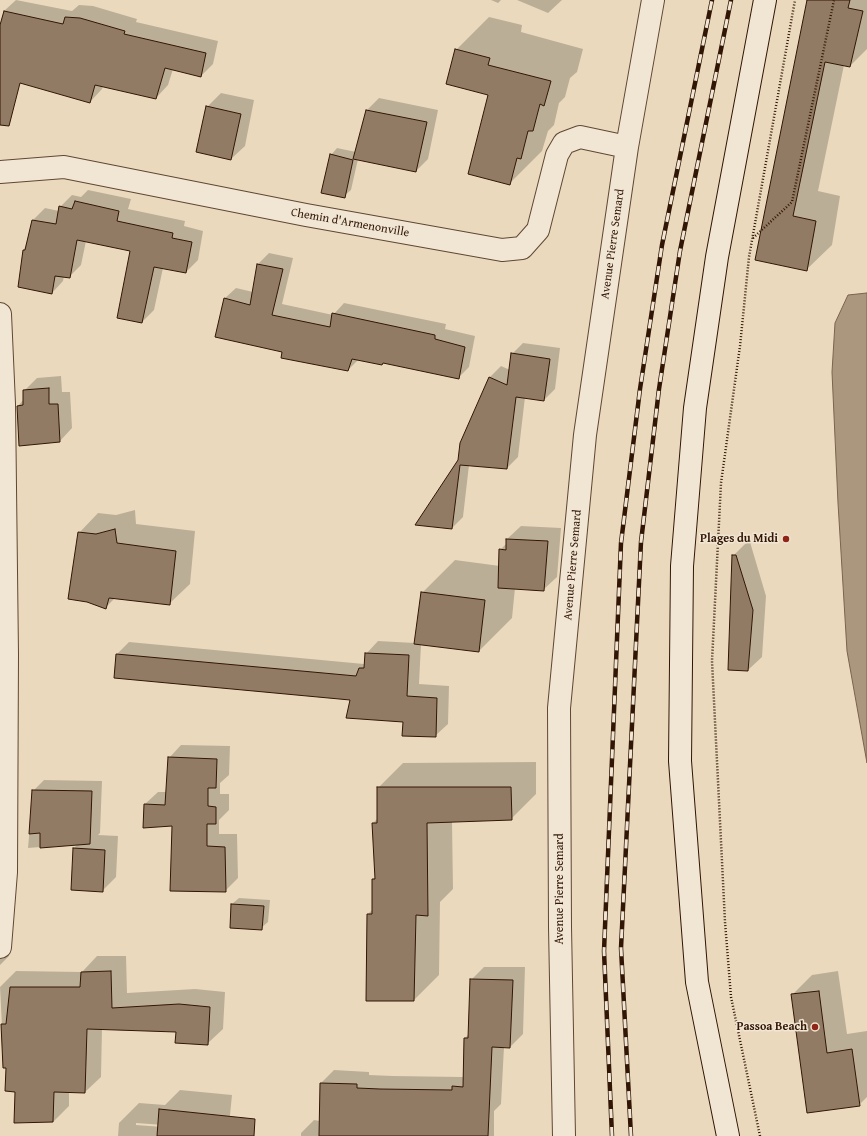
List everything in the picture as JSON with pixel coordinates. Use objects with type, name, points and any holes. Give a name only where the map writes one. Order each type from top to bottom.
[{"type":"street","name":"Avenue Pierre Semard","points":[[564,1136],[560,927],[559,708],[585,435],[627,147],[653,0]]},
{"type":"street","points":[[728,1136],[697,982],[680,761],[682,566],[696,408],[717,257],[765,0]]},
{"type":"street","name":"Chemin d'Armenonville","points":[[0,172],[64,167],[306,215],[502,250],[522,248],[538,230],[557,155],[564,143],[580,137],[627,147]]},
{"type":"street","points":[[0,314],[4,404],[7,655],[6,872],[0,947]]},
{"type":"path","points":[[760,1136],[732,997],[725,922],[712,661],[721,483],[752,239],[795,0]]},
{"type":"path","points":[[752,239],[792,202],[834,0]]},
{"type":"shaded area","points":[[867,293],[867,763],[847,651],[832,372],[835,323],[848,295]]},
{"type":"building","points":[[807,0],[850,0],[848,8],[863,11],[850,67],[825,62],[793,216],[816,221],[807,271],[755,260]]},
{"type":"building","points":[[4,11],[63,24],[65,17],[80,18],[125,31],[124,34],[206,53],[201,77],[165,68],[156,99],[95,85],[90,103],[20,83],[9,126],[0,125],[0,25]]},
{"type":"building","points":[[455,49],[490,58],[488,65],[551,81],[544,106],[540,104],[533,131],[528,131],[521,159],[517,158],[510,185],[468,174],[488,95],[446,84]]},
{"type":"building","points":[[206,106],[241,114],[231,160],[196,152]]},
{"type":"building","points":[[366,110],[427,122],[416,172],[353,159]]},
{"type":"building","points":[[330,154],[353,160],[345,198],[321,193]]},
{"type":"building","points":[[75,201],[119,211],[117,221],[173,233],[172,238],[192,242],[186,273],[154,267],[142,323],[117,318],[130,251],[77,240],[70,278],[55,276],[52,294],[18,287],[23,250],[25,250],[32,220],[56,224],[59,206],[72,209]]},
{"type":"building","points":[[257,264],[283,269],[272,315],[330,327],[332,313],[435,335],[435,339],[465,347],[459,379],[383,363],[382,365],[352,359],[348,371],[281,358],[282,352],[215,337],[224,298],[250,305]]},
{"type":"building","points":[[511,353],[550,359],[544,401],[516,397],[507,469],[460,465],[452,529],[415,525],[458,460],[460,443],[489,377],[507,385]]},
{"type":"building","points":[[49,388],[49,404],[58,404],[60,442],[19,446],[17,406],[23,405],[23,390]]},
{"type":"building","points":[[115,529],[117,543],[176,551],[170,605],[109,598],[106,609],[87,602],[68,599],[78,532],[96,534]]},
{"type":"building","points":[[506,539],[548,541],[544,591],[498,588],[499,549],[506,550]]},
{"type":"building","points":[[732,555],[736,555],[753,610],[748,671],[728,670]]},
{"type":"building","points":[[421,592],[485,600],[479,652],[414,644]]},
{"type":"building","points":[[365,653],[409,655],[407,696],[437,698],[436,737],[402,736],[403,722],[346,718],[350,700],[114,678],[116,654],[356,676],[359,668],[364,668]]},
{"type":"building","points":[[168,757],[217,759],[216,788],[208,788],[208,806],[216,807],[216,824],[207,824],[207,846],[225,847],[226,892],[170,891],[172,826],[143,828],[144,804],[165,805]]},
{"type":"building","points":[[377,787],[511,787],[512,820],[427,823],[428,916],[416,915],[414,1001],[366,1001],[367,914],[372,914],[372,879],[375,879],[372,823],[377,823]]},
{"type":"building","points":[[32,790],[92,791],[90,844],[40,848],[40,833],[29,834]]},
{"type":"building","points":[[73,848],[105,850],[103,892],[71,890]]},
{"type":"building","points":[[231,904],[264,906],[262,930],[230,928]]},
{"type":"building","points":[[111,971],[112,1008],[179,1004],[210,1007],[208,1045],[175,1043],[176,1032],[87,1029],[85,1093],[54,1092],[53,1122],[14,1123],[15,1092],[5,1091],[6,1068],[3,1068],[1,1024],[6,1024],[10,987],[80,987],[81,972]]},
{"type":"building","points":[[470,979],[513,980],[510,1048],[492,1047],[488,1136],[319,1136],[320,1083],[357,1084],[357,1088],[380,1089],[452,1090],[452,1086],[463,1087],[464,1038],[468,1038]]},
{"type":"building","points":[[819,991],[827,1053],[852,1049],[860,1106],[807,1113],[791,994]]},
{"type":"building","points":[[159,1109],[255,1119],[254,1136],[157,1136]]},
{"type":"railway","points":[[612,1136],[604,951],[621,543],[640,389],[662,245],[712,0]]},
{"type":"railway","points":[[631,1136],[621,948],[641,542],[659,389],[680,251],[731,0]]},
{"type":"place","name":"Plages du Midi","points":[[786,539]]},
{"type":"place","name":"Passoa Beach","points":[[815,1027]]}]
